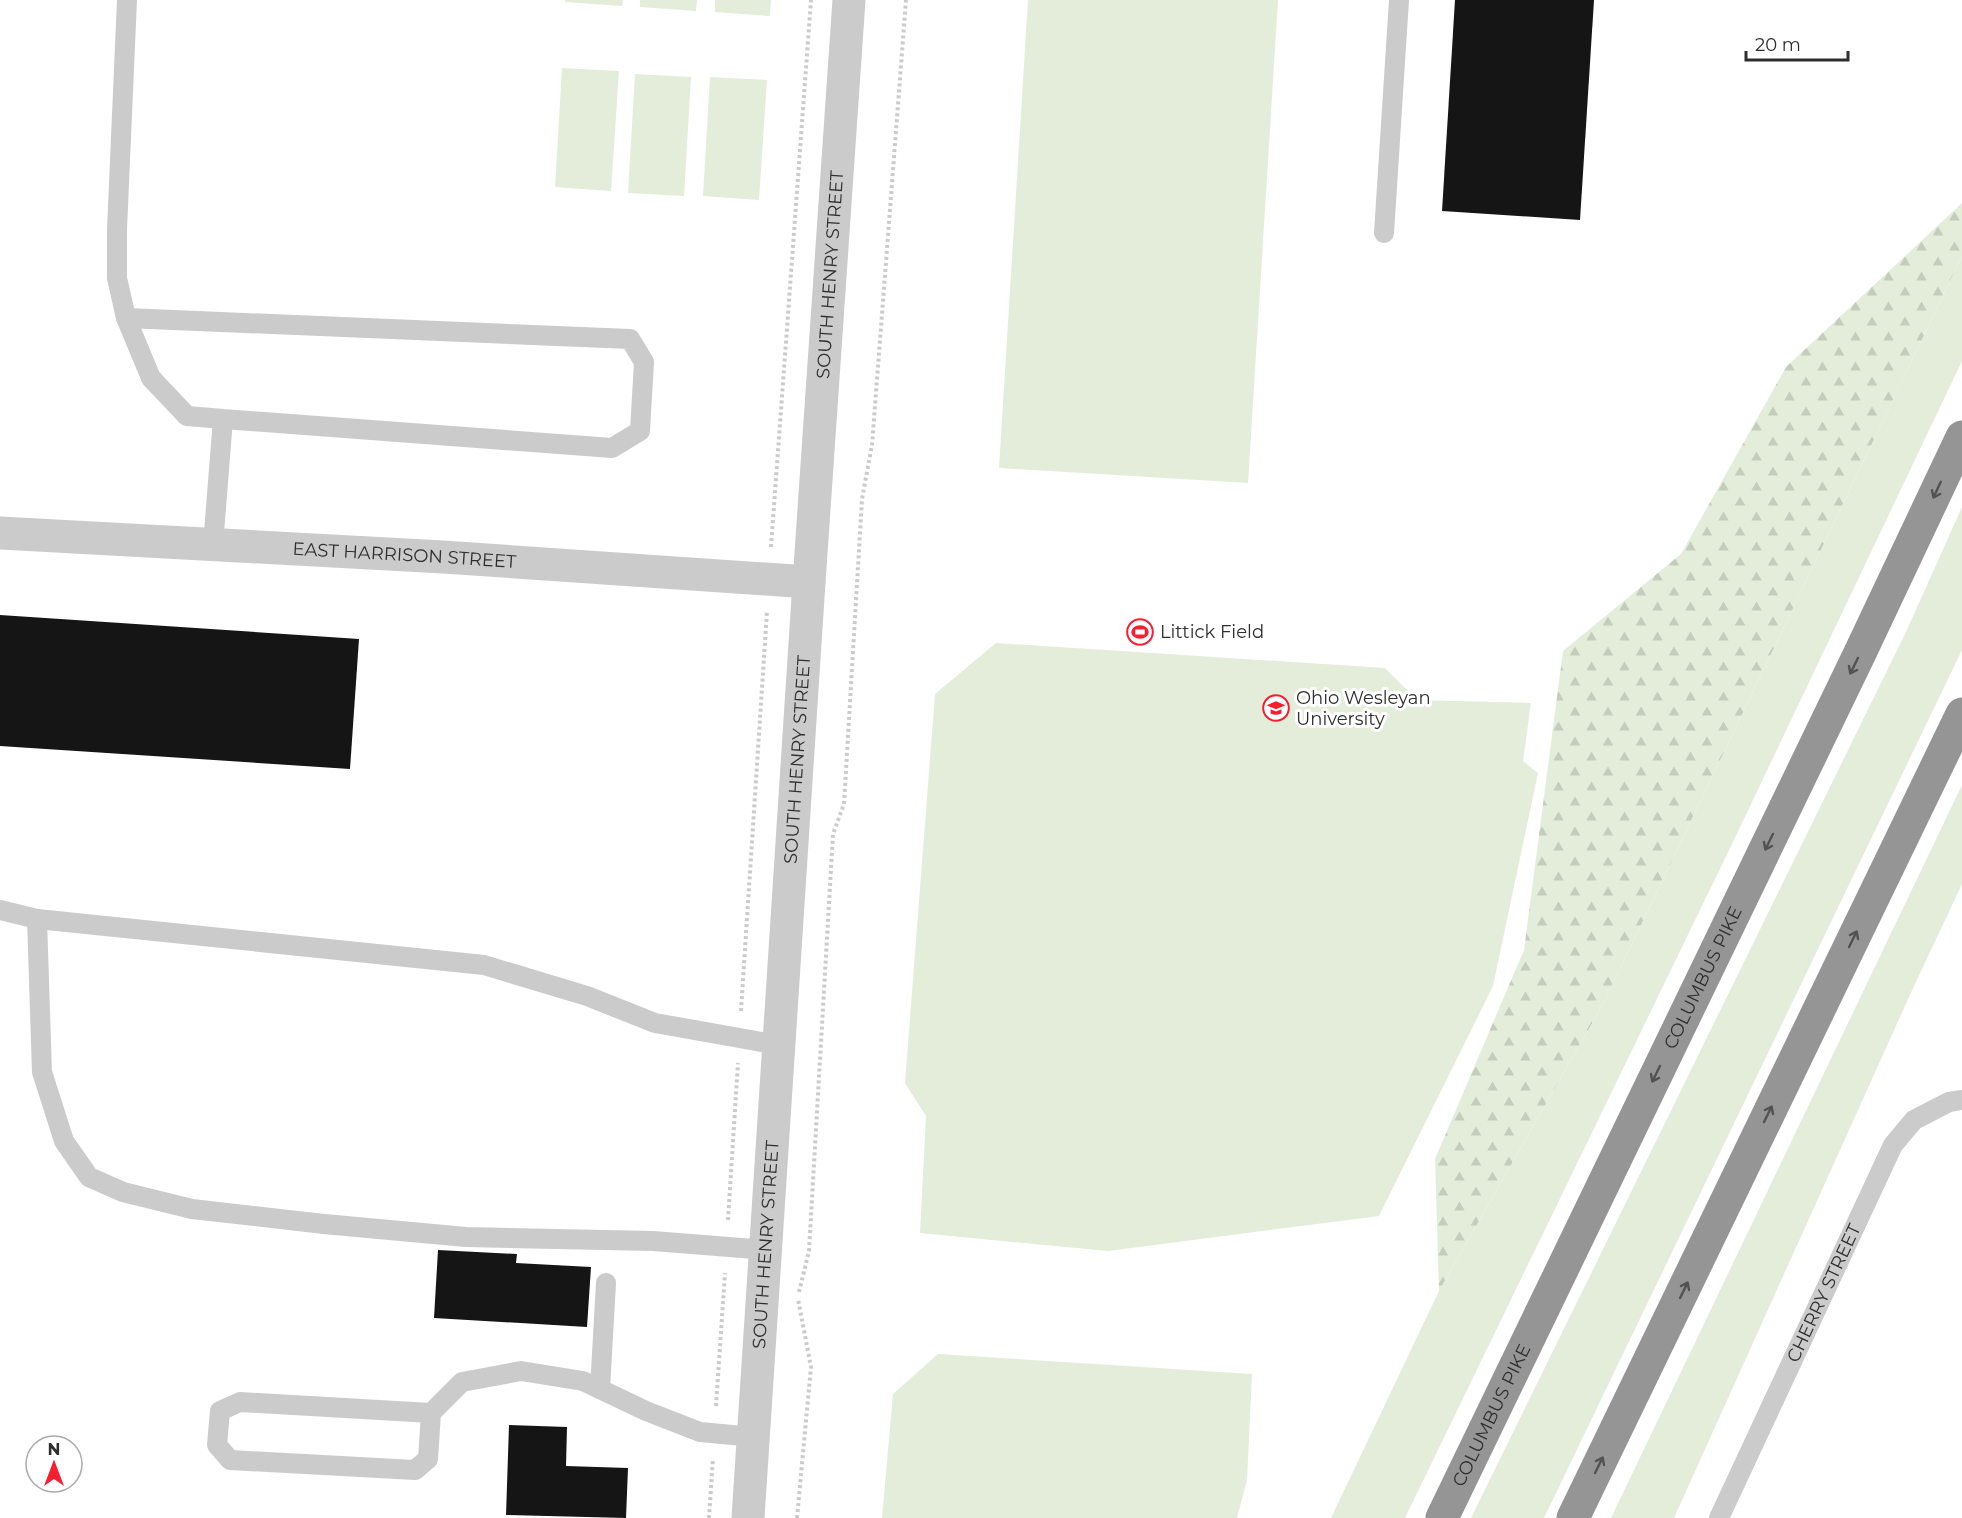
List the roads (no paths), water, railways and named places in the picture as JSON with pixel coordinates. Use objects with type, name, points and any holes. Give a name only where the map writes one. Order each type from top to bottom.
[{"type":"highway","name":"COLUMBUS PIKE","points":[[1442,1518],[1962,437]]},
{"type":"highway","points":[[1573,1518],[1962,714]]},
{"type":"street","name":"SOUTH HENRY STREET","points":[[748,1518],[849,0]]},
{"type":"street","name":"EAST HARRISON STREET","points":[[0,533],[443,557],[809,582]]},
{"type":"lane","points":[[126,318],[630,339],[644,362],[640,431],[612,448],[187,416],[151,378],[126,318],[117,278],[127,0]]},
{"type":"lane","points":[[1384,233],[1399,0]]},
{"type":"lane","points":[[213,545],[223,419]]},
{"type":"lane","points":[[0,910],[37,919],[484,965],[587,996],[655,1023],[779,1045]]},
{"type":"lane","points":[[37,919],[42,1072],[64,1141],[89,1177],[123,1192],[192,1209],[324,1224],[466,1237],[653,1241],[766,1250]]},
{"type":"lane","name":"CHERRY STREET","points":[[1719,1518],[1893,1145],[1914,1120],[1949,1102],[1962,1100]]},
{"type":"lane","points":[[600,1389],[606,1283]]},
{"type":"lane","points":[[431,1413],[240,1402],[220,1411],[217,1445],[230,1460],[415,1470],[428,1460],[431,1413],[462,1382],[521,1371],[583,1381],[646,1411],[700,1432],[754,1437]]},
{"type":"place","name":"Littick Field","points":[[1140,632]]},
{"type":"place","name":"Ohio Wesleyan University","points":[[1276,708]]}]
